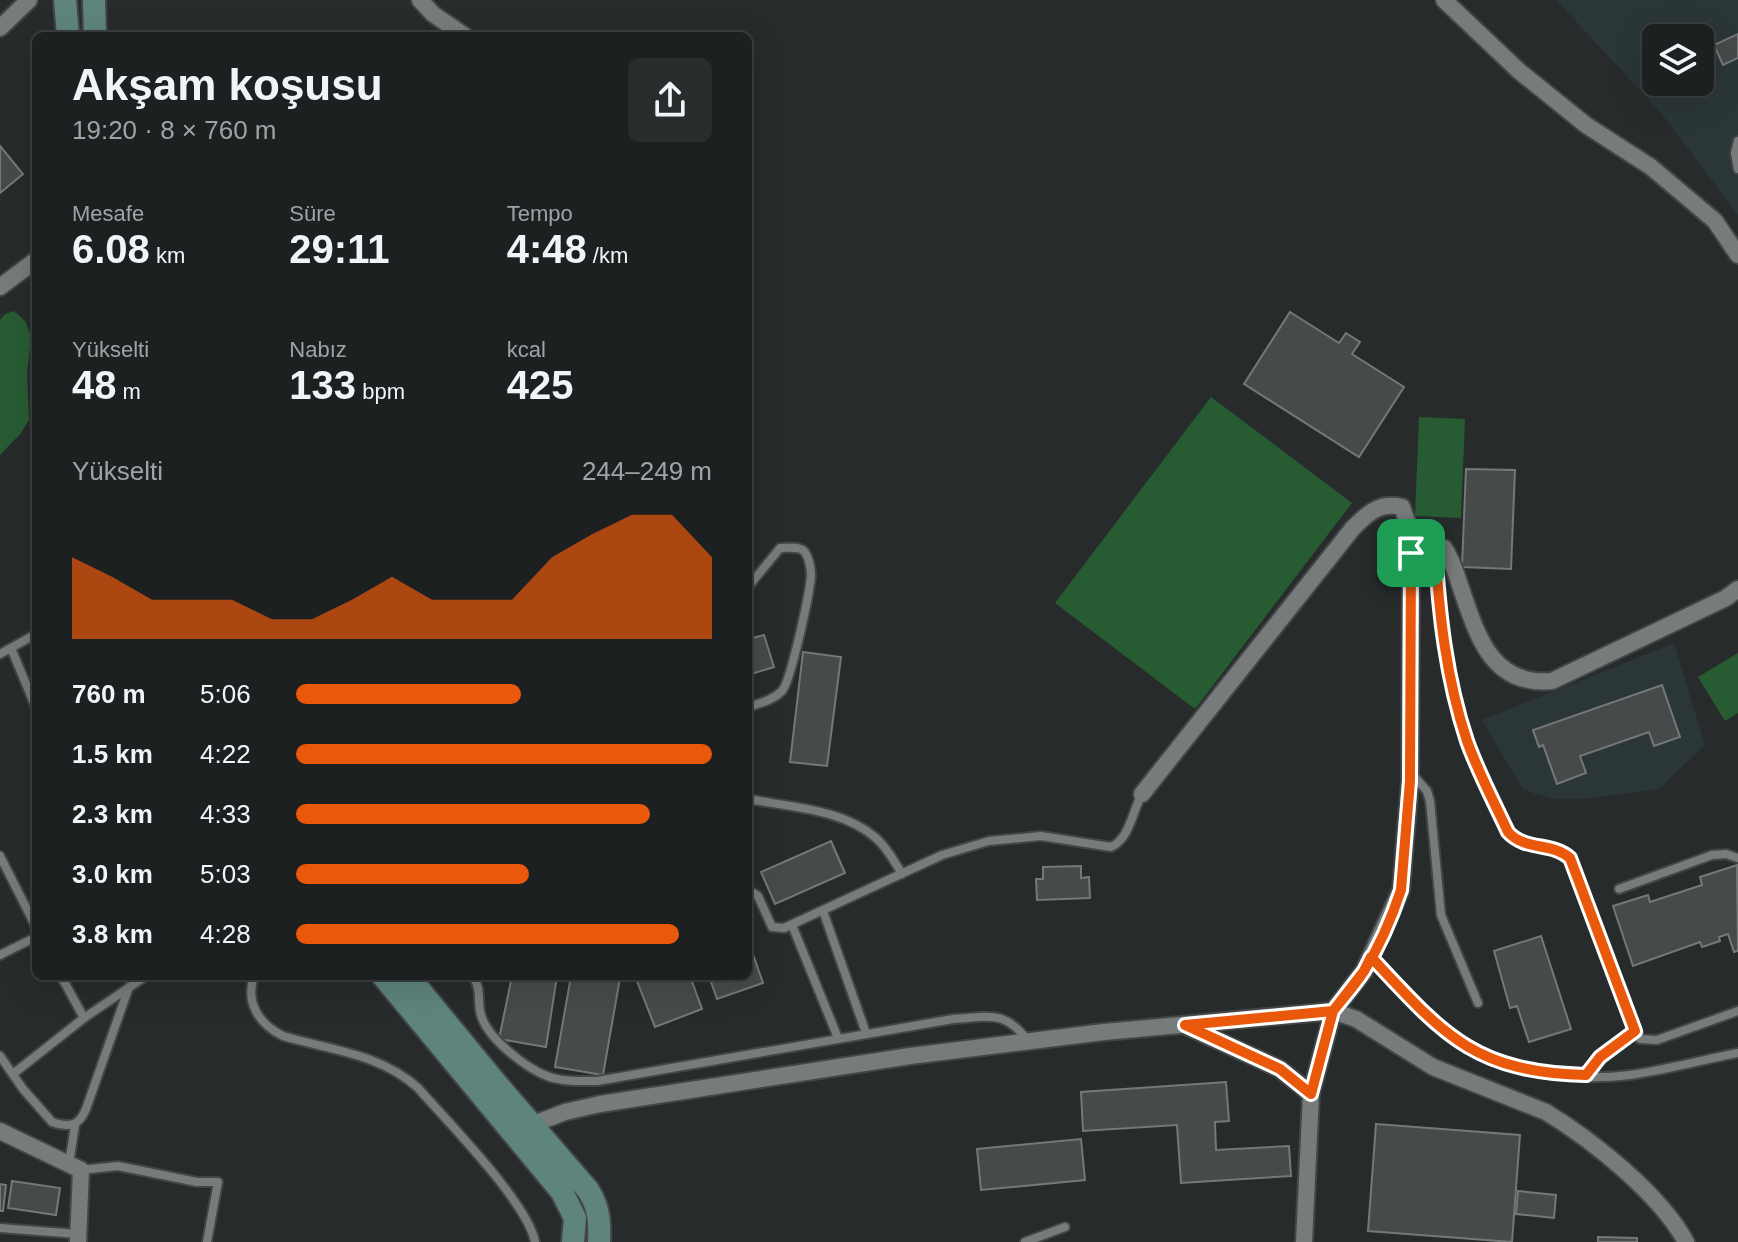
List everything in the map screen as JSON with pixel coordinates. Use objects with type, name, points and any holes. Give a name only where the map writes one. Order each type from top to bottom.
[{"type":"main road","points":[[65,0],[68,32]]},
{"type":"main road","points":[[94,0],[98,32]]},
{"type":"main road","points":[[386,980],[562,1192],[575,1218],[573,1242]]},
{"type":"main road","points":[[411,980],[595,1201],[599,1214],[599,1242]]},
{"type":"street","points":[[0,28],[29,0]]},
{"type":"street","points":[[420,0],[433,14],[459,32]]},
{"type":"street","points":[[1444,0],[1519,71],[1586,125],[1651,167],[1715,221],[1738,255]]},
{"type":"street","points":[[0,287],[32,263]]},
{"type":"street","points":[[1142,794],[1353,528],[1370,511],[1391,505],[1402,507],[1409,527],[1411,553],[1410,772],[1401,890],[1364,971],[1333,1011],[1311,1094],[1304,1242]]},
{"type":"street","points":[[1411,553],[1444,548],[1452,558],[1464,599],[1493,657],[1505,672],[1532,682],[1552,681],[1726,598],[1738,589]]},
{"type":"street","points":[[531,1125],[565,1112],[634,1098],[910,1056],[1104,1032],[1333,1011],[1356,1019],[1433,1067],[1546,1112],[1562,1122],[1655,1201],[1686,1242]]},
{"type":"street","points":[[1185,1025],[1280,1069],[1311,1094]]},
{"type":"street","points":[[0,1131],[75,1168],[78,1238]]},
{"type":"lane","points":[[1738,141],[1735,153],[1738,169]]},
{"type":"lane","points":[[1435,547],[1443,646],[1457,710],[1469,745],[1508,832],[1516,841],[1555,850],[1570,858],[1640,1039],[1657,1040],[1738,1011]]},
{"type":"lane","points":[[752,582],[780,548],[804,551],[809,560],[811,575],[807,599],[786,686],[773,698],[752,706]]},
{"type":"lane","points":[[0,654],[32,636]]},
{"type":"lane","points":[[11,648],[32,698]]},
{"type":"lane","points":[[1410,772],[1423,785],[1430,801],[1441,915],[1478,1003]]},
{"type":"lane","points":[[752,892],[758,896],[772,927],[778,929],[942,855],[989,841],[1056,837],[1111,847],[1120,843],[1126,834],[1142,794]]},
{"type":"lane","points":[[752,800],[825,814],[865,829],[887,850],[902,874]]},
{"type":"lane","points":[[1619,889],[1712,855],[1726,854],[1738,858]]},
{"type":"lane","points":[[0,856],[32,919]]},
{"type":"lane","points":[[823,911],[866,1033]]},
{"type":"lane","points":[[792,925],[838,1038]]},
{"type":"lane","points":[[0,955],[32,939]]},
{"type":"lane","points":[[1371,957],[1426,1016],[1457,1042],[1487,1058],[1518,1067],[1556,1075],[1631,1075],[1738,1053]]},
{"type":"lane","points":[[63,980],[84,1018]]},
{"type":"lane","points":[[13,1074],[84,1018],[140,980]]},
{"type":"lane","points":[[253,980],[251,996],[257,1017],[272,1031],[379,1062],[418,1088],[508,1192],[533,1231],[535,1242]]},
{"type":"lane","points":[[475,980],[480,989],[481,1016],[497,1042],[546,1076],[561,1080],[597,1081],[953,1019],[1007,1019],[1028,1041]]},
{"type":"lane","points":[[0,1056],[52,1122],[75,1125],[81,1122],[129,987]]},
{"type":"lane","points":[[1586,1075],[1600,1057],[1635,1031]]},
{"type":"lane","points":[[75,1125],[75,1168],[118,1166],[197,1182],[218,1182],[207,1242]]},
{"type":"lane","points":[[1025,1242],[1065,1227]]},
{"type":"lane","points":[[0,1228],[78,1238]]},
{"type":"shaded area","points":[[1556,0],[1738,0],[1738,215],[1645,96],[1714,96],[1714,24],[1642,24],[1642,92]]},
{"type":"shaded area","points":[[1674,643],[1705,745],[1659,789],[1584,799],[1552,799],[1523,790],[1482,720]]},
{"type":"green space","points":[[14,311],[26,322],[31,337],[27,374],[29,420],[0,455],[0,320]]},
{"type":"green space","points":[[1211,397],[1352,503],[1195,709],[1055,603]]},
{"type":"green space","points":[[1419,417],[1465,419],[1461,518],[1415,516]]},
{"type":"green space","points":[[1738,653],[1738,713],[1725,721],[1698,677]]},
{"type":"building","points":[[1738,34],[1738,58],[1723,65],[1714,45]]},
{"type":"building","points":[[0,146],[23,174],[0,193]]},
{"type":"building","points":[[1290,312],[1339,343],[1346,333],[1360,342],[1352,354],[1404,387],[1359,457],[1244,384]]},
{"type":"building","points":[[1466,469],[1515,470],[1511,569],[1462,567]]},
{"type":"building","points":[[764,635],[774,667],[752,674],[752,638]]},
{"type":"building","points":[[803,652],[841,657],[827,766],[790,762]]},
{"type":"building","points":[[1662,685],[1680,737],[1654,746],[1649,732],[1580,756],[1586,773],[1557,784],[1543,745],[1539,747],[1533,730]]},
{"type":"building","points":[[831,841],[845,873],[775,904],[761,872]]},
{"type":"building","points":[[1737,865],[1738,951],[1734,952],[1728,934],[1719,937],[1720,941],[1702,947],[1700,942],[1633,966],[1613,906],[1648,895],[1650,902],[1702,885],[1700,877]]},
{"type":"building","points":[[1081,866],[1081,878],[1089,877],[1090,898],[1037,900],[1036,879],[1043,879],[1043,867]]},
{"type":"building","points":[[1541,936],[1571,1029],[1529,1042],[1517,1006],[1510,1008],[1494,951]]},
{"type":"building","points":[[752,951],[763,983],[717,999],[710,980],[752,980]]},
{"type":"building","points":[[511,980],[556,980],[546,1047],[499,1039]]},
{"type":"building","points":[[570,980],[620,980],[603,1075],[555,1067]]},
{"type":"building","points":[[637,980],[691,980],[702,1009],[655,1027]]},
{"type":"building","points":[[1226,1082],[1229,1121],[1215,1122],[1216,1150],[1289,1146],[1291,1176],[1181,1183],[1177,1125],[1083,1131],[1081,1092]]},
{"type":"building","points":[[1376,1124],[1520,1135],[1512,1242],[1368,1231]]},
{"type":"building","points":[[1081,1139],[1085,1180],[981,1190],[977,1149]]},
{"type":"building","points":[[12,1181],[60,1188],[56,1215],[8,1208]]},
{"type":"building","points":[[0,1184],[6,1185],[3,1211],[0,1211]]},
{"type":"building","points":[[1518,1191],[1556,1195],[1554,1218],[1516,1214]]},
{"type":"building","points":[[1598,1237],[1637,1238],[1637,1242],[1598,1242]]},
{"type":"route","points":[[1411,553],[1410,781],[1401,890],[1396,906],[1364,971],[1333,1011],[1185,1025],[1280,1069],[1311,1094],[1333,1011],[1364,971],[1371,957],[1426,1016],[1457,1042],[1487,1058],[1518,1067],[1556,1075],[1586,1075],[1600,1057],[1635,1031],[1570,858],[1565,853],[1516,841],[1508,832],[1469,745],[1457,710],[1443,646],[1435,547],[1411,553]]}]
